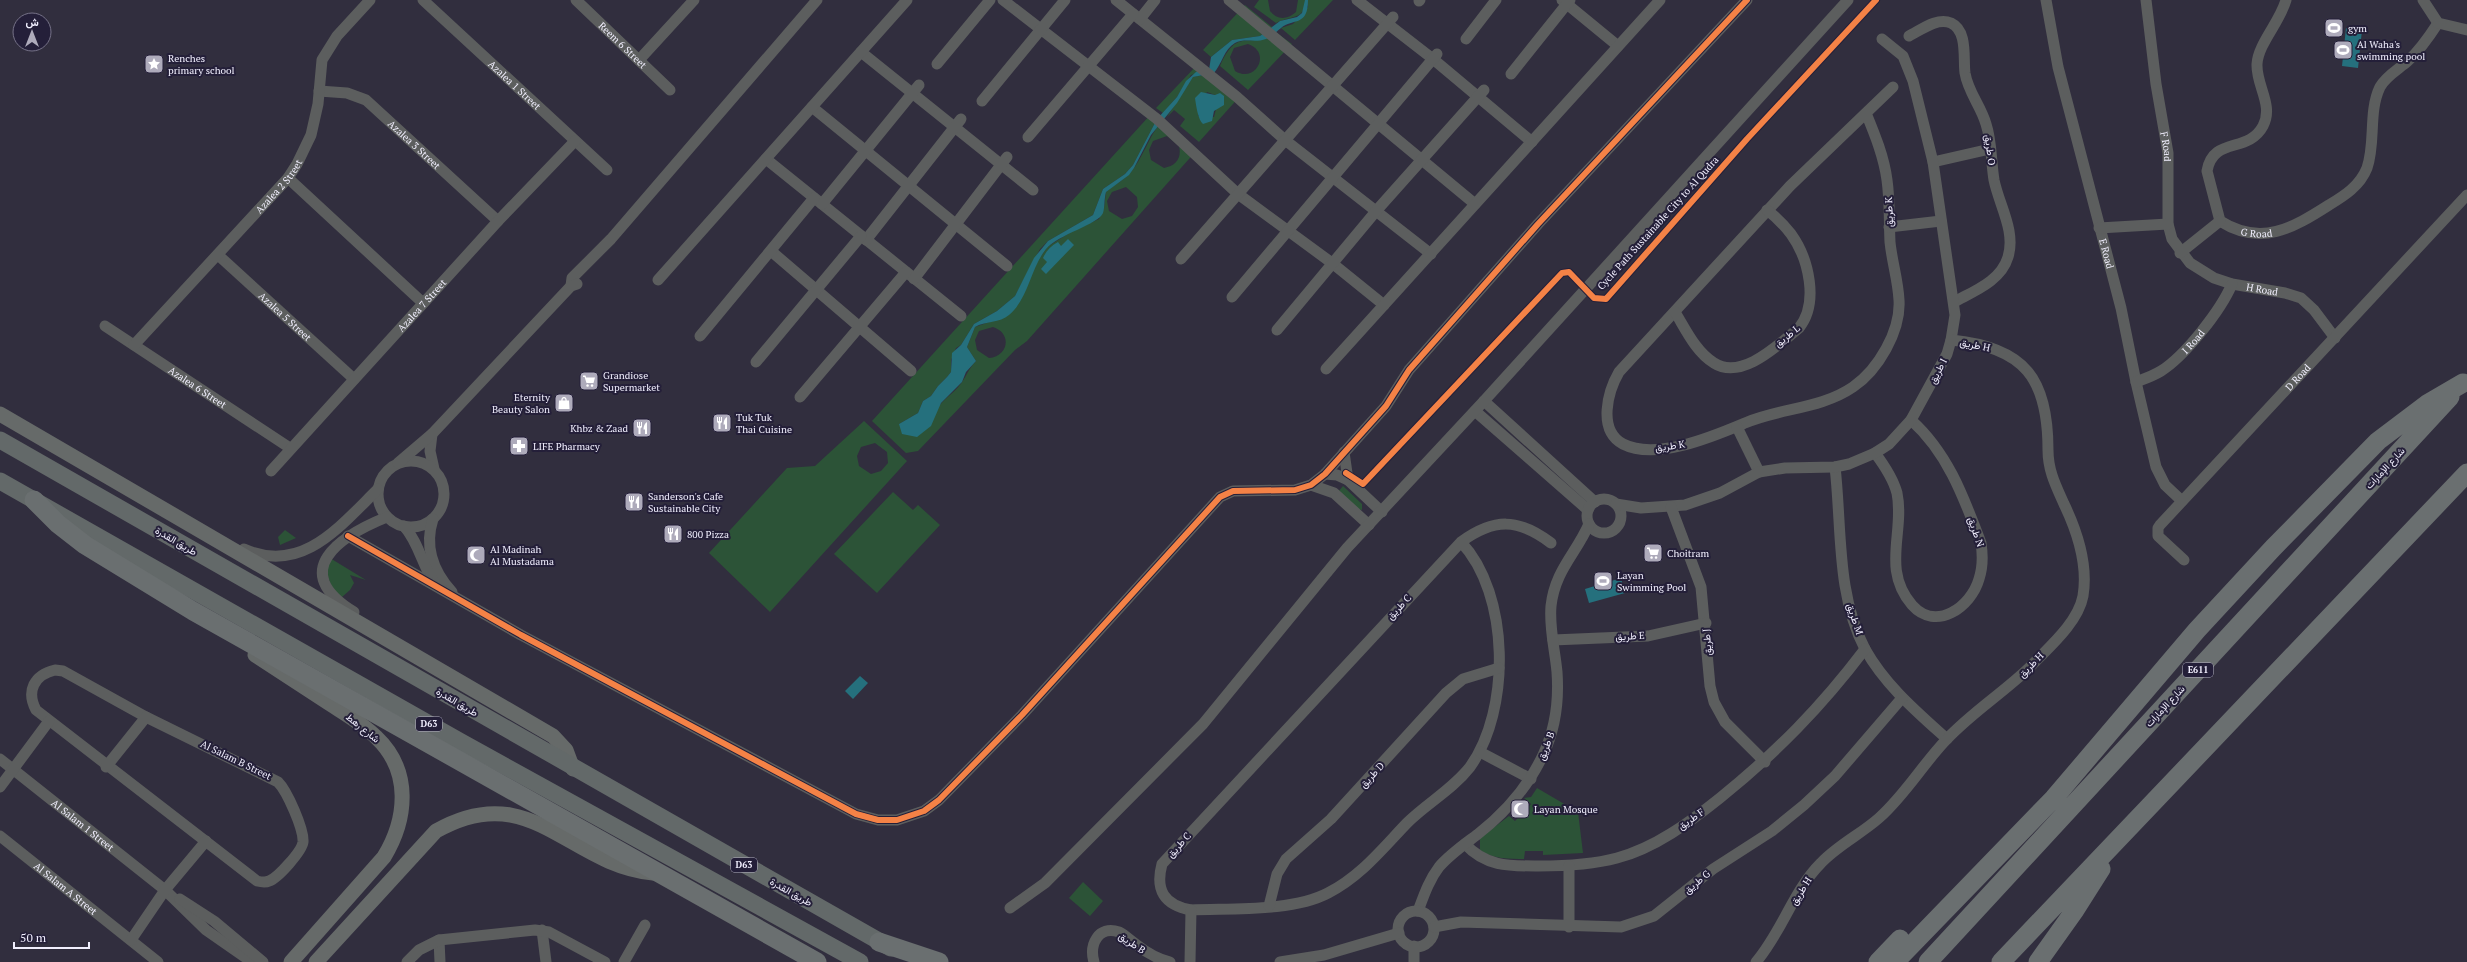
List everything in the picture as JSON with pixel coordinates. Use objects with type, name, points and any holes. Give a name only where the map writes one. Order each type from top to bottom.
[{"type":"highway","points":[[1895,962],[2054,798],[2197,630],[2273,548],[2378,441],[2427,404],[2465,381]]},
{"type":"highway","name":"شارع الإمارات","points":[[1928,962],[2465,381]]},
{"type":"highway","points":[[2001,962],[2467,473]]},
{"type":"highway","points":[[34,500],[58,524],[85,545],[227,631],[818,962]]},
{"type":"highway","points":[[1878,962],[2047,789],[2069,769],[2096,750]]},
{"type":"highway","points":[[2038,962],[2086,894],[2114,843]]},
{"type":"highway","points":[[880,942],[940,962]]},
{"type":"main road","name":"طريق القدرة","points":[[0,440],[573,769],[916,962]]},
{"type":"main road","name":"D63","points":[[0,481],[454,738],[860,962]]},
{"type":"street","name":"Azalea 2 Street","points":[[134,345],[288,178],[297,164],[311,135],[319,91],[322,60],[328,47],[370,0]]},
{"type":"street","name":"Azalea 1 Street","points":[[423,0],[607,170]]},
{"type":"street","name":"Reem 6 Street","points":[[576,0],[670,90]]},
{"type":"street","points":[[639,60],[694,0]]},
{"type":"street","points":[[206,535],[218,535],[257,555],[273,558],[290,557],[306,551],[322,540],[378,489],[385,473],[432,434],[571,286],[572,278],[593,259],[817,0]]},
{"type":"street","points":[[658,280],[907,0]]},
{"type":"street","points":[[937,64],[990,0]]},
{"type":"street","points":[[1003,0],[1159,121],[1238,194],[1332,263],[1384,305]]},
{"type":"street","points":[[982,101],[1065,0]]},
{"type":"street","points":[[1116,0],[1202,69],[1285,140],[1377,210],[1431,254]]},
{"type":"street","points":[[1028,137],[1088,66],[1155,0]]},
{"type":"street","points":[[1229,0],[1265,28],[1476,204]]},
{"type":"street","points":[[1357,0],[1390,20],[1481,93],[1532,142]]},
{"type":"street","points":[[1466,39],[1496,0]]},
{"type":"street","points":[[1326,369],[1660,0]]},
{"type":"street","points":[[348,536],[458,599],[851,811],[879,817],[896,817],[914,813],[939,800],[1022,715],[1220,497],[1233,491],[1285,491],[1311,485],[1325,474],[1364,429],[1367,422],[1380,408],[1382,410],[1409,370],[1538,224],[1747,0]]},
{"type":"street","points":[[1010,908],[1045,883],[1198,730],[1224,700],[1317,583],[1848,0]]},
{"type":"street","name":"E Road","points":[[2046,0],[2058,67],[2121,308],[2136,382],[2160,476],[2182,501]]},
{"type":"street","name":"F Road","points":[[2146,0],[2156,84],[2168,153],[2168,224]]},
{"type":"street","points":[[2180,253],[2220,221],[2207,171],[2208,162],[2218,150],[2247,142],[2262,127],[2267,107],[2258,72],[2258,56],[2281,16],[2286,0]]},
{"type":"street","points":[[2423,0],[2438,23],[2467,30]]},
{"type":"street","points":[[1511,74],[1566,1],[1618,46]]},
{"type":"street","points":[[1181,259],[1390,20]]},
{"type":"street","name":"طريق O","points":[[1909,36],[1937,22],[1952,24],[1957,28],[1962,41],[1965,75],[1986,124],[1994,181],[2011,243],[2008,258],[2001,271],[1990,282],[1954,302]]},
{"type":"street","name":"G Road","points":[[2220,221],[2230,227],[2246,231],[2268,233],[2283,231],[2308,218],[2353,188],[2367,168],[2372,143],[2375,102],[2380,87],[2389,76],[2418,52],[2438,23]]},
{"type":"street","name":"طريق I","points":[[1616,504],[1641,508],[1671,508],[1704,500],[1759,472],[1785,468],[1835,467],[1849,464],[1875,453],[1902,432],[1911,420],[1947,354],[1954,321],[1954,302],[1933,162],[1909,68],[1894,46],[1882,39]]},
{"type":"street","points":[[861,52],[954,128],[1004,161],[1033,190]]},
{"type":"street","points":[[1232,297],[1435,56]]},
{"type":"street","points":[[700,336],[771,251],[865,151],[919,86]]},
{"type":"street","name":"طريق K","points":[[1866,113],[1883,160],[1887,181],[1889,227],[1898,288],[1898,317],[1888,343],[1872,368],[1854,387],[1833,398],[1768,414],[1684,445],[1648,449],[1622,444],[1612,431],[1607,415],[1607,404],[1613,382],[1627,362],[1675,312],[1767,210],[1866,113],[1893,87]]},
{"type":"street","name":"Azalea 3 Street","points":[[319,91],[348,93],[366,100],[498,221]]},
{"type":"street","points":[[1276,330],[1377,210],[1481,93]]},
{"type":"street","points":[[812,107],[908,187],[1007,266]]},
{"type":"street","points":[[756,362],[815,290],[864,238],[908,187],[961,118]]},
{"type":"street","name":"Azalea 7 Street","points":[[271,471],[290,448],[498,221],[574,141]]},
{"type":"street","points":[[1933,162],[1990,149]]},
{"type":"street","points":[[766,159],[961,316]]},
{"type":"street","points":[[800,397],[860,328],[956,225],[1004,161]]},
{"type":"street","points":[[288,178],[423,303]]},
{"type":"street","name":"D Road","points":[[2184,560],[2161,539],[2157,532],[2160,525],[2336,338],[2467,195]]},
{"type":"street","name":"طريق L","points":[[1675,312],[1706,356],[1715,364],[1725,367],[1736,368],[1750,363],[1799,328],[1806,320],[1810,308],[1808,274],[1804,261],[1792,236],[1767,210]]},
{"type":"street","points":[[1889,227],[1941,221]]},
{"type":"street","points":[[2099,228],[2168,224]]},
{"type":"street","name":"H Road","points":[[2168,224],[2172,239],[2180,253],[2201,271],[2232,284],[2285,293],[2301,298],[2311,307],[2336,338]]},
{"type":"street","points":[[771,251],[911,371]]},
{"type":"street","name":"Azalea 5 Street","points":[[218,255],[354,379]]},
{"type":"street","name":"I Road","points":[[2136,382],[2161,371],[2178,356],[2215,316],[2232,284]]},
{"type":"street","name":"Azalea 6 Street","points":[[105,326],[290,448]]},
{"type":"street","name":"طريق H","points":[[1756,962],[1782,925],[1806,881],[1820,864],[1837,848],[1880,817],[1947,739],[2012,684],[2066,628],[2076,614],[2083,599],[2085,582],[2083,565],[2071,519],[2050,473],[2048,424],[2040,391],[2027,372],[2003,352],[1985,345],[1951,340]]},
{"type":"street","points":[[1484,401],[1592,506]]},
{"type":"street","points":[[1475,411],[1592,506]]},
{"type":"street","points":[[0,414],[553,736],[566,750],[573,769]]},
{"type":"street","name":"طريق N","points":[[1875,453],[1892,480],[1897,493],[1898,506],[1895,562],[1903,592],[1921,613],[1933,617],[1945,616],[1958,610],[1967,602],[1979,580],[1983,556],[1981,543],[1947,462],[1925,432],[1911,420]]},
{"type":"street","points":[[1737,426],[1759,472]]},
{"type":"street","points":[[378,489],[381,509],[387,517],[404,526],[414,527],[433,519],[441,510],[444,499],[444,487],[434,469],[430,451],[432,434]]},
{"type":"street","points":[[1344,452],[1348,480]]},
{"type":"street","points":[[398,463],[417,461],[434,469]]},
{"type":"street","name":"طريق M","points":[[1835,467],[1842,564],[1847,595],[1865,649],[1902,698],[1947,739]]},
{"type":"street","points":[[1325,474],[1337,475],[1348,480],[1382,512]]},
{"type":"street","points":[[1325,474],[1328,484],[1334,493],[1369,525]]},
{"type":"street","points":[[1311,485],[1334,493]]},
{"type":"street","points":[[1579,542],[1602,533],[1611,532],[1620,520],[1620,512],[1616,504],[1607,500],[1592,506]]},
{"type":"street","points":[[1592,506],[1589,524],[1602,533]]},
{"type":"street","name":"طريق I","points":[[1620,520],[1641,508]]},
{"type":"street","name":"طريق J","points":[[1671,508],[1696,570],[1706,623],[1710,686],[1714,702],[1729,727],[1765,762]]},
{"type":"street","points":[[381,635],[376,626],[336,600],[325,584],[323,574],[327,556],[348,536],[387,517]]},
{"type":"street","points":[[433,519],[429,538],[431,558],[441,579],[458,599]]},
{"type":"street","name":"طريق C","points":[[1461,542],[1477,562],[1487,585],[1497,635],[1499,668],[1496,700],[1480,752],[1456,782],[1416,814],[1365,868],[1327,894],[1307,900],[1269,906],[1191,910],[1178,907],[1167,900],[1160,883],[1162,864],[1461,542],[1477,530],[1496,524],[1516,524],[1535,531],[1551,543]]},
{"type":"street","name":"طريق B","points":[[1418,911],[1432,878],[1440,866],[1507,809],[1531,778],[1546,747],[1558,700],[1551,623],[1554,588],[1566,561],[1589,524]]},
{"type":"street","points":[[404,526],[415,541],[427,570],[439,588]]},
{"type":"street","name":"طريق E","points":[[1553,640],[1648,636],[1706,623]]},
{"type":"street","name":"شارع رهط","points":[[227,631],[250,652],[360,724],[377,738],[390,755],[399,775],[403,796],[402,818],[395,838],[384,857],[291,962]]},
{"type":"street","name":"طريق F","points":[[1465,844],[1479,857],[1496,864],[1569,866],[1587,865],[1618,858],[1644,848],[1702,812],[1765,762],[1807,719],[1865,649]]},
{"type":"street","name":"طريق D","points":[[1269,906],[1277,874],[1286,860],[1331,819],[1446,693],[1463,679],[1499,668]]},
{"type":"street","name":"Al Salam B Street","points":[[55,670],[63,670],[146,717],[278,782],[287,795],[303,840],[297,854],[274,878],[262,882],[253,878],[206,841],[106,767],[36,710],[30,696],[31,689],[42,676],[55,670]]},
{"type":"street","name":"طريق G","points":[[1434,927],[1461,922],[1569,927],[1621,927],[1638,923],[1669,906],[1714,869],[1772,831],[1804,805],[1835,776],[1902,698]]},
{"type":"street","points":[[106,767],[146,717]]},
{"type":"street","points":[[0,787],[49,721]]},
{"type":"street","points":[[1480,752],[1531,778]]},
{"type":"street","name":"Al Salam 1 Street","points":[[0,759],[165,890],[206,930],[252,962]]},
{"type":"street","points":[[316,962],[436,831],[456,820],[477,814],[499,813],[522,817],[618,864],[636,870],[660,873]]},
{"type":"street","name":"Al Salam A Street","points":[[0,836],[158,962]]},
{"type":"street","points":[[131,940],[165,890],[206,841]]},
{"type":"street","points":[[1569,866],[1569,927]]},
{"type":"street","name":"Al Salam 1 Street","points":[[165,890],[214,921],[263,962]]},
{"type":"street","points":[[1190,962],[1191,910]]},
{"type":"street","points":[[1418,911],[1429,916],[1434,927],[1429,941],[1422,946],[1414,946],[1402,939],[1399,933],[1401,920],[1405,914],[1418,911]]},
{"type":"street","points":[[206,930],[214,921]]},
{"type":"street","points":[[624,962],[645,925]]},
{"type":"street","points":[[542,930],[546,962]]},
{"type":"street","points":[[407,962],[419,950],[439,940],[542,930],[605,962]]},
{"type":"street","name":"طريق B","points":[[1094,962],[1092,946],[1095,938],[1102,933],[1111,931],[1120,933],[1148,954],[1170,962]]},
{"type":"street","points":[[1280,962],[1324,959],[1399,933]]},
{"type":"street","points":[[439,940],[440,962]]},
{"type":"street","points":[[1414,946],[1414,962]]},
{"type":"green space","points":[[1259,0],[1268,0],[1270,11],[1276,16],[1282,18],[1293,15],[1296,12],[1298,0],[1305,0],[1305,6],[1300,14],[1276,23],[1254,7]]},
{"type":"green space","points":[[1308,0],[1333,0],[1295,40],[1281,28],[1293,24],[1308,7]]},
{"type":"green space","points":[[1245,5],[1272,27],[1260,36],[1232,40],[1211,57],[1203,50]]},
{"type":"green space","points":[[1277,33],[1292,44],[1248,90],[1220,66],[1232,46],[1238,42],[1266,38]],"holes":[[[1248,44],[1255,48],[1259,53],[1260,59],[1255,70],[1243,74],[1235,71],[1230,57],[1234,48]]]},
{"type":"green space","points":[[1200,62],[1209,70],[1191,75],[1177,97],[1163,113],[1156,108]]},
{"type":"green space","points":[[1214,73],[1241,95],[1199,142],[1180,126],[1185,119],[1174,110],[1167,117],[1193,77]],"holes":[[[1207,92],[1215,95],[1216,109],[1214,117],[1198,116],[1198,107]]]},
{"type":"green space","points":[[1151,114],[1157,119],[1133,165],[1125,174],[1103,189],[1093,215],[1048,241],[1040,249],[1015,296],[997,311],[974,324],[961,345],[956,348],[951,360],[951,372],[931,396],[923,401],[918,413],[899,424],[933,420],[937,409],[959,386],[976,361],[967,347],[975,327],[992,321],[1028,283],[1037,262],[1047,247],[1074,230],[1099,219],[1104,208],[1106,192],[1130,173],[1135,167],[1156,128],[1161,122],[1197,150],[1027,341],[1015,350],[918,451],[906,453],[872,421]],"holes":[[[1167,136],[1179,146],[1180,154],[1175,163],[1164,168],[1151,160],[1149,150],[1153,141]],[[1126,187],[1137,197],[1138,207],[1132,216],[1122,219],[1109,211],[1107,201],[1112,192]],[[993,327],[999,330],[1003,334],[1006,344],[1001,353],[989,358],[977,350],[975,340],[979,331]]]},
{"type":"green space","points":[[864,421],[907,461],[770,612],[709,553],[787,468],[815,466]],"holes":[[[875,443],[887,452],[888,463],[881,471],[871,474],[859,466],[857,456],[861,447]]]},
{"type":"green space","points":[[1343,486],[1362,504],[1362,510],[1358,509],[1338,492]]},
{"type":"green space","points":[[893,492],[913,510],[918,505],[940,525],[877,593],[834,554]]},
{"type":"green space","points":[[285,530],[296,538],[280,545],[278,537]]},
{"type":"green space","points":[[325,555],[366,580],[350,575],[354,583],[350,590],[342,597],[334,593],[322,561]]},
{"type":"green space","points":[[1537,788],[1578,812],[1583,853],[1543,855],[1543,851],[1525,851],[1524,859],[1513,859],[1496,857],[1480,850],[1480,838],[1509,816],[1515,821],[1531,804],[1524,798],[1531,797]]},
{"type":"green space","points":[[1083,882],[1103,901],[1090,916],[1069,898]]},
{"type":"water","points":[[1305,0],[1308,0],[1307,9],[1303,18],[1286,25],[1266,39],[1235,43],[1228,49],[1214,73],[1193,77],[1177,103],[1151,135],[1129,175],[1106,192],[1104,211],[1100,217],[1086,226],[1059,239],[1046,249],[1036,265],[1021,300],[1009,315],[1005,318],[975,327],[967,347],[976,361],[966,372],[962,382],[941,403],[931,426],[917,437],[902,434],[899,424],[918,413],[923,401],[931,396],[951,372],[952,353],[961,345],[974,324],[997,311],[1015,296],[1034,258],[1048,241],[1093,215],[1103,189],[1125,174],[1133,165],[1157,119],[1177,97],[1186,81],[1196,72],[1209,70],[1211,57],[1232,40],[1260,36],[1280,21],[1297,17],[1302,13]]},
{"type":"water","points":[[2346,28],[2362,30],[2358,68],[2342,66]]},
{"type":"water","points":[[1201,92],[1215,95],[1220,93],[1224,96],[1224,105],[1214,111],[1212,121],[1203,124],[1199,116],[1195,98]]},
{"type":"water","points":[[1068,239],[1074,245],[1046,274],[1041,269],[1047,262],[1043,258],[1046,253],[1058,242],[1061,246]]},
{"type":"water","points":[[1621,578],[1625,593],[1589,603],[1585,589]]},
{"type":"water","points":[[860,676],[868,683],[853,699],[845,691]]},
{"type":"cycle path","points":[[348,536],[521,635],[856,814],[878,820],[897,820],[924,811],[939,800],[1022,715],[1220,497],[1233,491],[1295,490],[1311,485],[1325,474],[1386,406],[1409,370],[1538,224],[1747,0]]},
{"type":"cycle path","name":"Cycle Path Sustainable City to Al Qudra","points":[[1346,473],[1363,484],[1562,273],[1569,272],[1594,298],[1606,299],[1747,139],[1876,0]]},
{"type":"place","name":"gym","points":[[2334,28]]},
{"type":"place","name":"Al Waha's swimming pool","points":[[2343,50]]},
{"type":"place","name":"Renches primary school","points":[[154,64]]},
{"type":"place","name":"Grandiose Supermarket","points":[[589,381]]},
{"type":"place","name":"Eternity Beauty Salon","points":[[564,403]]},
{"type":"place","name":"Tuk Tuk Thai Cuisine","points":[[722,423]]},
{"type":"place","name":"Khbz & Zaad","points":[[642,428]]},
{"type":"place","name":"LIFE Pharmacy","points":[[519,446]]},
{"type":"place","name":"Sanderson's Cafe Sustainable City","points":[[634,502]]},
{"type":"place","name":"800 Pizza","points":[[673,534]]},
{"type":"place","name":"Choitram","points":[[1653,553]]},
{"type":"place","name":"Al Madinah Al Mustadama","points":[[476,555]]},
{"type":"place","name":"Layan Swimming Pool","points":[[1603,581]]},
{"type":"place","name":"Layan Mosque","points":[[1520,809]]}]
